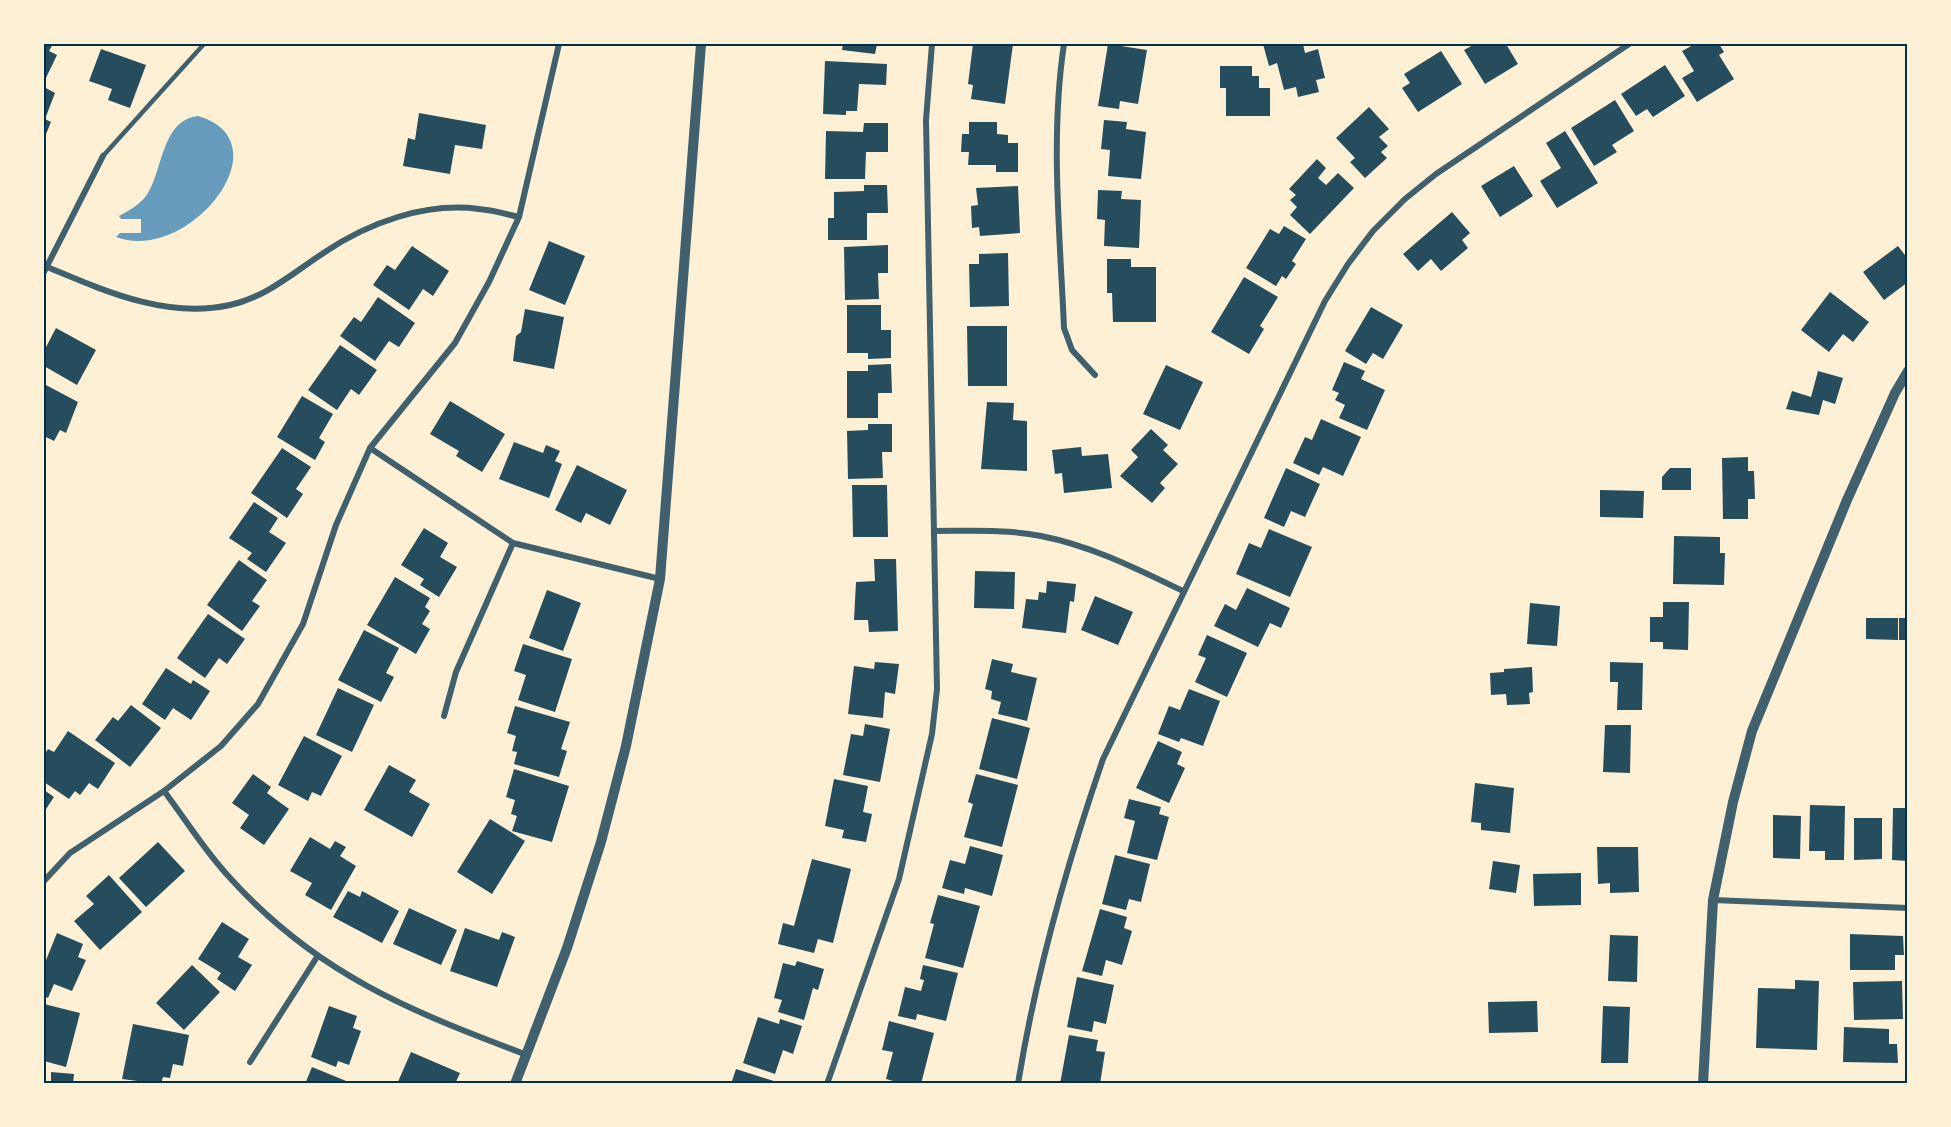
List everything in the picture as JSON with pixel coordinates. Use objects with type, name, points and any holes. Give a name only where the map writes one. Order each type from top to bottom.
[{"type":"street","points":[[44,881],[70,853],[164,791],[221,746],[258,704],[280,669],[303,624],[336,525],[370,448],[455,343],[489,282],[519,217],[559,44]]},
{"type":"street","points":[[515,1083],[528,1055],[567,948],[601,842],[626,746],[660,579],[701,44]]},
{"type":"street","points":[[827,1083],[899,879],[932,734],[937,678],[926,120],[932,44]]},
{"type":"street","points":[[1064,44],[1057,108],[1064,328],[1072,350],[1095,375]]},
{"type":"street","points":[[1018,1083],[1029,1018],[1089,800],[1103,759],[1325,301],[1348,264],[1373,231],[1405,199],[1436,174],[1629,44]]},
{"type":"street","points":[[103,156],[45,269],[122,298],[155,305],[192,308],[230,305],[266,293],[326,252],[376,224],[443,209],[478,209],[519,217]]},
{"type":"street","points":[[1703,1083],[1713,900],[1733,802],[1752,731],[1847,500],[1895,393],[1908,371]]},
{"type":"street","points":[[370,448],[513,543],[660,579]]},
{"type":"street","points":[[934,531],[1000,531],[1070,543],[1120,560],[1183,591]]},
{"type":"street","points":[[444,717],[456,672],[513,543]]},
{"type":"street","points":[[164,791],[230,879],[271,919],[317,957],[384,997],[441,1023],[528,1055]]},
{"type":"street","points":[[1713,900],[1908,908]]},
{"type":"street","points":[[250,1062],[317,957]]},
{"type":"lane","points":[[103,156],[204,44]]},
{"type":"water","points":[[198,116],[223,130],[233,150],[230,173],[217,197],[197,218],[172,234],[144,241],[116,237],[120,233],[141,233],[141,219],[121,219],[119,216],[139,204],[148,193],[165,147],[177,126],[186,119]]},
{"type":"building","points":[[44,44],[53,44],[49,51],[57,55],[45,80]]},
{"type":"building","points":[[843,44],[877,44],[875,54],[842,50]]},
{"type":"building","points":[[973,44],[1013,44],[1005,104],[971,99],[973,85],[968,84]]},
{"type":"building","points":[[1108,44],[1147,50],[1138,104],[1120,101],[1119,109],[1098,106]]},
{"type":"building","points":[[1263,44],[1303,44],[1305,53],[1318,49],[1325,78],[1316,80],[1319,92],[1298,97],[1296,87],[1284,90],[1277,63],[1269,66]]},
{"type":"building","points":[[1475,44],[1506,44],[1518,64],[1485,84],[1464,50]]},
{"type":"building","points":[[1695,44],[1719,44],[1724,52],[1719,55],[1734,79],[1697,102],[1682,78],[1694,71],[1682,51]]},
{"type":"building","points":[[101,49],[146,65],[130,108],[108,100],[112,89],[89,81]]},
{"type":"building","points":[[1441,51],[1462,84],[1418,112],[1402,88],[1410,83],[1404,74]]},
{"type":"building","points":[[825,61],[887,64],[886,85],[859,84],[857,111],[846,111],[846,115],[823,114]]},
{"type":"building","points":[[1665,65],[1685,96],[1653,117],[1647,109],[1636,116],[1621,94]]},
{"type":"building","points":[[1220,66],[1252,66],[1252,76],[1259,76],[1259,88],[1270,88],[1270,116],[1226,116],[1226,88],[1220,88]]},
{"type":"building","points":[[44,87],[55,93],[45,119],[51,122],[44,139]]},
{"type":"building","points":[[1615,100],[1634,131],[1612,145],[1617,152],[1594,166],[1571,128]]},
{"type":"building","points":[[1369,107],[1389,129],[1379,137],[1388,146],[1381,152],[1387,158],[1365,178],[1350,162],[1355,158],[1336,138]]},
{"type":"building","points":[[419,113],[486,125],[482,149],[455,145],[450,174],[403,166],[408,138],[415,140]]},
{"type":"building","points":[[1104,120],[1127,122],[1126,129],[1146,132],[1141,179],[1108,176],[1110,150],[1101,149]]},
{"type":"building","points":[[969,122],[997,122],[997,134],[1008,135],[1008,143],[1018,143],[1018,172],[996,172],[996,165],[968,165],[969,152],[961,152],[962,134],[969,134]]},
{"type":"building","points":[[864,123],[888,123],[888,152],[866,152],[865,179],[825,179],[826,131],[863,132]]},
{"type":"building","points":[[1565,131],[1598,183],[1557,208],[1540,181],[1561,168],[1546,143]]},
{"type":"building","points":[[1317,159],[1326,168],[1318,178],[1326,185],[1338,173],[1354,188],[1310,234],[1290,215],[1297,207],[1290,200],[1296,195],[1289,189]]},
{"type":"building","points":[[1514,166],[1533,196],[1500,217],[1481,186]]},
{"type":"building","points":[[864,185],[887,185],[888,213],[867,213],[867,240],[828,240],[828,218],[834,218],[834,192],[864,191]]},
{"type":"building","points":[[1018,186],[1020,233],[980,236],[979,227],[972,228],[971,206],[978,205],[976,188]]},
{"type":"building","points":[[1098,190],[1122,191],[1121,199],[1141,200],[1139,248],[1104,246],[1105,220],[1097,219]]},
{"type":"building","points":[[1452,212],[1470,233],[1462,240],[1468,248],[1441,271],[1431,259],[1418,271],[1403,254]]},
{"type":"building","points":[[1284,226],[1306,239],[1292,261],[1296,264],[1286,279],[1282,276],[1276,286],[1246,268],[1270,229],[1279,234]]},
{"type":"building","points":[[549,241],[585,256],[565,305],[529,290]]},
{"type":"building","points":[[888,245],[888,273],[878,273],[879,299],[845,300],[844,247]]},
{"type":"building","points":[[412,246],[449,271],[433,296],[423,289],[409,310],[373,285],[387,265],[395,270]]},
{"type":"building","points":[[1898,246],[1908,259],[1908,282],[1884,300],[1863,272]]},
{"type":"building","points":[[1008,253],[1009,306],[970,307],[969,264],[979,264],[979,254]]},
{"type":"building","points":[[1107,259],[1131,259],[1131,267],[1156,267],[1156,322],[1113,322],[1112,293],[1107,293]]},
{"type":"building","points":[[1244,277],[1278,297],[1260,326],[1264,329],[1249,354],[1211,332]]},
{"type":"building","points":[[1830,292],[1869,322],[1853,342],[1843,334],[1829,352],[1801,330]]},
{"type":"building","points":[[378,297],[415,323],[399,347],[389,341],[375,361],[340,336],[354,317],[361,322]]},
{"type":"building","points":[[847,305],[881,305],[881,330],[891,330],[891,358],[868,359],[868,353],[847,353]]},
{"type":"building","points":[[1371,307],[1403,325],[1383,359],[1373,353],[1366,364],[1345,351]]},
{"type":"building","points":[[525,309],[564,317],[554,369],[513,361],[516,336],[521,332]]},
{"type":"building","points":[[967,326],[1007,326],[1007,386],[968,386]]},
{"type":"building","points":[[56,328],[96,350],[77,385],[44,366],[44,351]]},
{"type":"building","points":[[340,345],[377,370],[359,395],[351,389],[337,410],[308,390]]},
{"type":"building","points":[[1344,362],[1365,371],[1361,379],[1385,390],[1367,430],[1339,418],[1345,405],[1335,400],[1339,393],[1332,390]]},
{"type":"building","points":[[891,364],[892,393],[878,393],[878,418],[847,418],[847,371],[868,371],[868,365]]},
{"type":"building","points":[[1166,365],[1203,382],[1180,430],[1143,414]]},
{"type":"building","points":[[1818,371],[1843,378],[1835,404],[1823,400],[1819,415],[1786,409],[1792,391],[1811,397]]},
{"type":"building","points":[[44,384],[78,402],[66,433],[60,430],[54,441],[44,436]]},
{"type":"building","points":[[302,396],[333,414],[319,438],[325,442],[315,460],[277,437]]},
{"type":"building","points":[[450,401],[505,434],[482,472],[456,456],[459,451],[430,434]]},
{"type":"building","points":[[987,402],[1014,403],[1013,420],[1027,421],[1027,471],[981,469]]},
{"type":"building","points":[[1321,419],[1361,437],[1343,476],[1323,467],[1319,475],[1293,463],[1305,437],[1312,440]]},
{"type":"building","points":[[868,424],[892,424],[892,452],[882,452],[883,478],[848,479],[847,431],[868,430]]},
{"type":"building","points":[[1151,429],[1168,445],[1163,450],[1178,464],[1160,483],[1165,488],[1152,503],[1120,476],[1138,457],[1131,450]]},
{"type":"building","points":[[514,442],[543,453],[546,445],[560,451],[555,461],[562,464],[549,498],[499,479]]},
{"type":"building","points":[[1081,447],[1082,456],[1108,454],[1112,488],[1064,493],[1062,473],[1055,474],[1052,450]]},
{"type":"building","points":[[282,448],[311,467],[296,489],[303,494],[287,518],[251,493]]},
{"type":"building","points":[[1748,457],[1748,471],[1754,471],[1755,499],[1748,499],[1748,519],[1723,519],[1722,458]]},
{"type":"building","points":[[577,465],[627,490],[610,525],[586,513],[581,523],[555,510]]},
{"type":"building","points":[[1286,468],[1320,484],[1305,517],[1291,511],[1284,527],[1264,518]]},
{"type":"building","points":[[1670,468],[1691,468],[1691,490],[1662,490],[1662,477]]},
{"type":"building","points":[[852,485],[887,485],[888,537],[853,537]]},
{"type":"building","points":[[1600,490],[1644,491],[1643,518],[1600,517]]},
{"type":"building","points":[[254,502],[278,518],[269,532],[286,543],[266,572],[247,559],[252,553],[229,538]]},
{"type":"building","points":[[424,528],[448,543],[440,557],[457,567],[439,597],[420,585],[424,579],[401,565]]},
{"type":"building","points":[[1269,529],[1312,547],[1290,597],[1236,574],[1249,543],[1261,548]]},
{"type":"building","points":[[1674,536],[1720,537],[1720,553],[1725,553],[1724,585],[1673,584]]},
{"type":"building","points":[[874,559],[896,559],[898,631],[869,632],[868,620],[854,620],[856,582],[875,581]]},
{"type":"building","points":[[239,560],[267,580],[252,601],[260,606],[242,631],[207,605]]},
{"type":"building","points":[[975,571],[1015,572],[1014,609],[974,608]]},
{"type":"building","points":[[395,577],[430,598],[425,607],[430,611],[422,624],[430,629],[416,654],[367,625]]},
{"type":"building","points":[[1047,581],[1076,584],[1074,602],[1070,601],[1066,633],[1022,628],[1026,599],[1038,600],[1039,592],[1046,593]]},
{"type":"building","points":[[1247,588],[1290,608],[1281,628],[1270,623],[1258,647],[1214,626],[1225,604],[1236,610]]},
{"type":"building","points":[[547,590],[581,603],[563,651],[529,638]]},
{"type":"building","points":[[1095,596],[1133,612],[1118,645],[1081,630]]},
{"type":"building","points":[[1663,602],[1689,602],[1688,650],[1663,649],[1663,642],[1650,642],[1650,617],[1663,617]]},
{"type":"building","points":[[1530,603],[1560,606],[1557,646],[1527,644]]},
{"type":"building","points":[[208,614],[245,639],[227,664],[219,658],[205,678],[177,658]]},
{"type":"building","points":[[1866,618],[1898,618],[1898,640],[1866,639]]},
{"type":"building","points":[[1899,618],[1908,618],[1908,640],[1899,640]]},
{"type":"building","points":[[364,630],[399,648],[386,673],[394,677],[381,702],[338,680]]},
{"type":"building","points":[[1207,635],[1247,653],[1227,697],[1195,682],[1206,658],[1198,655]]},
{"type":"building","points":[[523,644],[572,659],[555,712],[518,700],[526,675],[514,671]]},
{"type":"building","points":[[992,659],[1013,664],[1011,672],[1037,678],[1027,721],[998,714],[1001,702],[991,699],[992,691],[985,689]]},
{"type":"building","points":[[875,662],[899,664],[895,694],[885,692],[883,718],[848,714],[854,666],[874,669]]},
{"type":"building","points":[[1610,662],[1643,663],[1642,710],[1617,710],[1618,682],[1610,682]]},
{"type":"building","points":[[1532,667],[1533,692],[1529,693],[1530,704],[1507,705],[1506,694],[1491,695],[1490,673],[1504,672],[1504,669]]},
{"type":"building","points":[[166,668],[191,684],[193,680],[210,691],[191,720],[173,708],[165,720],[142,704]]},
{"type":"building","points":[[338,688],[374,705],[352,752],[316,735]]},
{"type":"building","points":[[1189,689],[1220,701],[1203,746],[1181,738],[1179,742],[1158,734],[1169,706],[1180,710]]},
{"type":"building","points":[[131,705],[161,728],[130,767],[95,740],[113,717],[118,721]]},
{"type":"building","points":[[515,706],[570,722],[561,749],[567,751],[559,777],[514,764],[517,752],[512,751],[516,736],[507,733]]},
{"type":"building","points":[[992,718],[1030,728],[1017,779],[979,769]]},
{"type":"building","points":[[865,724],[890,729],[880,782],[843,775],[851,734],[863,736]]},
{"type":"building","points":[[1605,725],[1631,725],[1630,773],[1603,772]]},
{"type":"building","points":[[68,731],[115,763],[98,789],[89,783],[80,795],[75,791],[69,799],[44,782],[44,755],[48,749],[54,752]]},
{"type":"building","points":[[304,736],[342,756],[321,796],[312,792],[308,801],[278,785]]},
{"type":"building","points":[[1158,741],[1182,752],[1177,764],[1185,768],[1169,803],[1136,788]]},
{"type":"building","points":[[389,765],[416,780],[409,792],[430,804],[412,837],[364,810]]},
{"type":"building","points":[[514,769],[569,786],[552,842],[512,831],[517,816],[511,814],[515,800],[506,797]]},
{"type":"building","points":[[253,774],[271,787],[267,793],[289,809],[264,845],[240,828],[249,815],[232,803]]},
{"type":"building","points":[[976,774],[1018,785],[1002,847],[964,837],[973,804],[968,802]]},
{"type":"building","points":[[834,779],[868,786],[863,812],[872,814],[866,842],[842,838],[844,830],[825,826]]},
{"type":"building","points":[[1475,783],[1514,788],[1510,833],[1481,830],[1481,823],[1471,822]]},
{"type":"building","points":[[44,790],[54,797],[44,812]]},
{"type":"building","points":[[1129,799],[1161,807],[1159,814],[1169,817],[1157,860],[1127,853],[1135,821],[1124,818]]},
{"type":"building","points":[[1810,805],[1845,806],[1844,860],[1825,860],[1825,851],[1809,851]]},
{"type":"building","points":[[1893,808],[1908,808],[1908,861],[1892,860]]},
{"type":"building","points":[[1773,815],[1801,816],[1800,859],[1773,858]]},
{"type":"building","points":[[1854,818],[1882,818],[1882,859],[1854,860]]},
{"type":"building","points":[[490,819],[525,841],[492,894],[457,872]]},
{"type":"building","points":[[310,837],[330,849],[335,841],[346,847],[340,856],[356,866],[331,910],[305,895],[312,883],[290,871]]},
{"type":"building","points":[[158,842],[185,871],[146,907],[119,878]]},
{"type":"building","points":[[970,846],[1003,855],[992,896],[965,888],[964,894],[942,888],[950,860],[965,864]]},
{"type":"building","points":[[1597,847],[1638,847],[1639,892],[1610,893],[1610,883],[1598,884]]},
{"type":"building","points":[[1115,855],[1150,864],[1141,902],[1129,899],[1126,910],[1102,904]]},
{"type":"building","points":[[812,859],[851,869],[833,943],[818,939],[814,953],[778,944],[783,923],[794,926]]},
{"type":"building","points":[[1493,861],[1520,865],[1516,893],[1489,889]]},
{"type":"building","points":[[1581,873],[1581,905],[1534,906],[1533,874]]},
{"type":"building","points":[[109,875],[142,912],[100,950],[74,921],[94,904],[86,896]]},
{"type":"building","points":[[348,891],[360,897],[362,891],[399,911],[382,943],[333,917]]},
{"type":"building","points":[[938,895],[980,906],[963,968],[925,958],[934,924],[930,923]]},
{"type":"building","points":[[409,908],[457,930],[441,965],[393,944]]},
{"type":"building","points":[[1100,909],[1127,917],[1124,928],[1132,931],[1122,965],[1106,960],[1102,976],[1082,971]]},
{"type":"building","points":[[222,922],[249,939],[238,957],[252,965],[235,991],[217,979],[221,973],[198,959]]},
{"type":"building","points":[[465,928],[499,940],[502,932],[515,937],[497,987],[450,971]]},
{"type":"building","points":[[57,933],[83,944],[78,957],[86,960],[72,991],[54,984],[48,998],[44,996],[44,965]]},
{"type":"building","points":[[1850,934],[1903,936],[1904,955],[1895,955],[1895,970],[1850,970]]},
{"type":"building","points":[[1610,935],[1638,936],[1637,982],[1608,981]]},
{"type":"building","points":[[797,961],[824,969],[818,990],[813,988],[804,1020],[778,1012],[782,1000],[774,998],[783,963],[795,966]]},
{"type":"building","points":[[192,965],[220,992],[184,1030],[156,1003]]},
{"type":"building","points":[[923,965],[958,973],[946,1021],[917,1014],[916,1020],[898,1016],[905,987],[921,991],[924,980],[920,979]]},
{"type":"building","points":[[1077,977],[1114,985],[1106,1024],[1094,1021],[1092,1032],[1067,1027]]},
{"type":"building","points":[[1795,980],[1819,981],[1817,1050],[1756,1048],[1758,988],[1795,989]]},
{"type":"building","points":[[1902,981],[1903,1019],[1854,1020],[1853,982]]},
{"type":"building","points":[[1537,1001],[1538,1032],[1489,1033],[1488,1002]]},
{"type":"building","points":[[44,1004],[80,1013],[66,1067],[44,1061]]},
{"type":"building","points":[[329,1006],[357,1016],[353,1028],[361,1031],[349,1065],[338,1061],[336,1067],[311,1057]]},
{"type":"building","points":[[1603,1006],[1630,1007],[1628,1063],[1601,1063]]},
{"type":"building","points":[[758,1017],[779,1024],[780,1019],[802,1026],[793,1054],[783,1050],[775,1074],[743,1063]]},
{"type":"building","points":[[889,1021],[934,1033],[921,1084],[904,1084],[886,1079],[893,1052],[882,1050]]},
{"type":"building","points":[[133,1024],[189,1035],[183,1066],[173,1064],[170,1078],[163,1077],[161,1084],[122,1079]]},
{"type":"building","points":[[1844,1027],[1889,1029],[1889,1044],[1897,1044],[1898,1063],[1843,1062]]},
{"type":"building","points":[[1069,1035],[1098,1040],[1096,1051],[1105,1052],[1100,1084],[1060,1084]]},
{"type":"building","points":[[411,1052],[460,1073],[455,1084],[397,1084]]},
{"type":"building","points":[[312,1067],[351,1083],[351,1084],[305,1084]]},
{"type":"building","points":[[736,1069],[780,1083],[780,1084],[731,1084]]},
{"type":"building","points":[[51,1072],[74,1074],[73,1084],[51,1084]]}]
